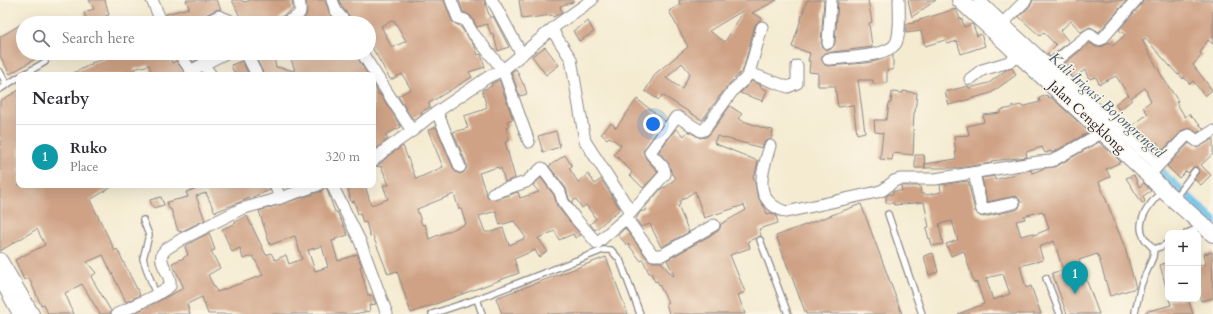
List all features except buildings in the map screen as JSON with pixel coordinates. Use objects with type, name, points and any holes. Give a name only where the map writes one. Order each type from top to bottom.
[{"type":"main road","name":"Jalan Cengklong","points":[[960,0],[1015,45],[1103,132],[1154,170],[1168,194],[1208,230]]},
{"type":"street","points":[[152,0],[159,16]]},
{"type":"street","points":[[297,16],[301,11],[299,0]]},
{"type":"street","points":[[332,0],[336,10],[341,16]]},
{"type":"street","points":[[451,0],[458,18],[465,20],[472,32],[503,70],[529,142]]},
{"type":"street","points":[[491,0],[522,55]]},
{"type":"street","points":[[376,158],[437,112],[488,77],[503,70],[592,0]]},
{"type":"street","points":[[828,43],[830,0]]},
{"type":"street","points":[[828,59],[856,58],[876,54],[894,46],[898,34],[899,0]]},
{"type":"street","points":[[979,0],[1003,23],[1015,45],[1050,66],[1154,170],[1186,136],[1189,135],[1197,141],[1213,131]]},
{"type":"street","points":[[1003,23],[1026,0]]},
{"type":"street","points":[[1050,66],[1090,34],[1098,40],[1102,39],[1136,0]]},
{"type":"street","points":[[493,193],[526,182],[542,168],[560,192],[563,202],[597,243],[629,215],[665,174],[664,168],[655,160],[650,152],[676,117],[701,132],[734,89],[745,79],[749,73],[762,27]]},
{"type":"street","points":[[552,30],[571,59],[585,141],[653,256],[662,255],[714,225]]},
{"type":"street","points":[[970,78],[982,70],[1009,62],[1015,45]]},
{"type":"street","points":[[184,60],[189,68],[197,70],[214,60]]},
{"type":"street","points":[[250,60],[256,72]]},
{"type":"street","points":[[366,60],[374,72]]},
{"type":"street","points":[[749,73],[788,87],[797,83],[797,66]]},
{"type":"street","points":[[376,75],[412,131]]},
{"type":"street","points":[[437,112],[460,167]]},
{"type":"street","points":[[770,146],[761,177],[761,187],[764,196],[771,204],[786,212],[877,192],[883,190],[894,181],[935,179],[1052,161],[1103,132]]},
{"type":"street","points":[[974,173],[982,210],[1014,203]]},
{"type":"street","points":[[276,188],[280,198]]},
{"type":"street","points":[[117,314],[156,295],[170,286],[170,279],[161,258],[164,251],[182,239],[241,209],[308,188]]},
{"type":"street","points":[[334,188],[360,241],[387,314]]},
{"type":"street","points":[[0,260],[32,314]]},
{"type":"street","points":[[0,277],[20,314]]},
{"type":"lane","points":[[28,72],[44,62]]},
{"type":"lane","points":[[0,72],[7,85]]},
{"type":"lane","points":[[0,89],[16,79]]},
{"type":"lane","points":[[1135,312],[1141,285],[1154,257],[1154,248],[1145,239],[1142,219],[1149,208],[1195,171]]},
{"type":"lane","points":[[888,214],[922,314]]},
{"type":"lane","points":[[143,220],[149,235],[143,259],[156,295]]},
{"type":"lane","points":[[760,240],[788,314]]},
{"type":"lane","points":[[1154,248],[1165,245]]},
{"type":"lane","points":[[432,314],[477,299],[603,250],[611,250],[620,260],[640,314]]},
{"type":"lane","points":[[1046,278],[1060,314]]},
{"type":"lane","points":[[477,299],[482,314]]},
{"type":"waterway","name":"Kali Irigasi Bojongrenged","points":[[1150,163],[1178,189]]},
{"type":"waterway","name":"Kali Irigasi Bojongrenged","points":[[1184,194],[1213,221]]},
{"type":"place","name":"Ruko","points":[[1075,294]]}]
